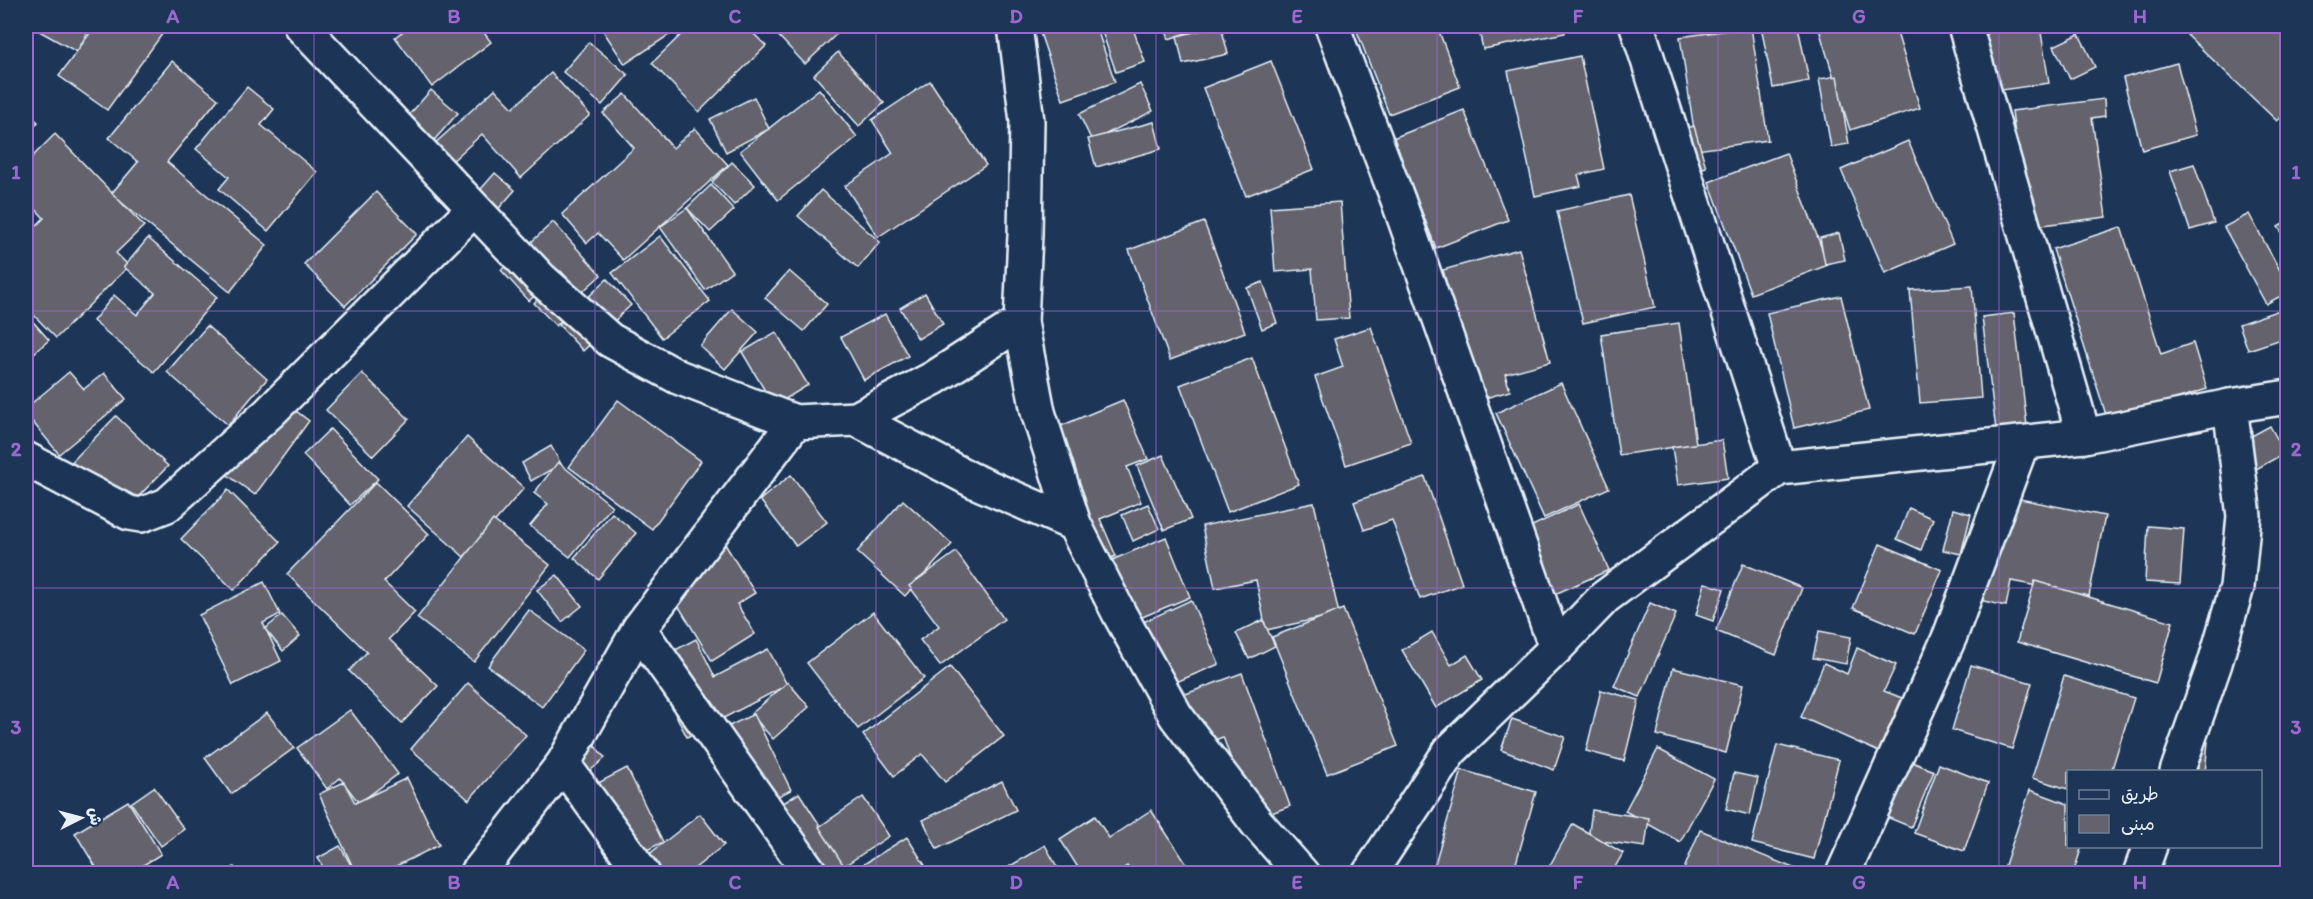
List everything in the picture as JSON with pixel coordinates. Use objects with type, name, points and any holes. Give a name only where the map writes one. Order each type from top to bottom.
[{"type":"street","points":[[301,26],[541,279],[610,340],[678,377],[795,422],[856,419],[934,378],[1021,322]]},
{"type":"street","points":[[1014,26],[1026,121],[1021,322],[1038,412],[1074,524],[1120,615],[1176,716],[1257,823],[1302,873]]},
{"type":"street","points":[[1332,26],[1402,211],[1556,648]]},
{"type":"street","points":[[1637,26],[1779,468]]},
{"type":"street","points":[[1965,26],[2084,436]]},
{"type":"street","points":[[26,459],[129,513],[141,515],[167,505],[269,413],[474,209]]},
{"type":"street","points":[[1369,873],[1450,751],[1605,597],[1779,468],[2084,436],[2230,406],[2288,397]]},
{"type":"street","points":[[2176,770],[2215,663],[2236,586],[2244,516],[2230,406]]},
{"type":"street","points":[[856,419],[972,480],[1074,524]]},
{"type":"street","points":[[477,873],[563,764],[639,628],[795,422]]},
{"type":"street","points":[[1843,873],[1950,636],[2022,443]]},
{"type":"street","points":[[639,628],[811,873]]},
{"type":"street","points":[[563,764],[644,873]]},
{"type":"street","points":[[2140,873],[2149,848]]},
{"type":"building","points":[[33,26],[91,26],[77,52]]},
{"type":"building","points":[[95,26],[168,26],[107,110],[59,76]]},
{"type":"building","points":[[411,26],[479,26],[491,42],[432,87],[395,37]]},
{"type":"building","points":[[600,26],[672,26],[675,31],[625,64]]},
{"type":"building","points":[[690,26],[746,26],[766,46],[699,112],[652,63]]},
{"type":"building","points":[[769,26],[845,26],[805,64]]},
{"type":"building","points":[[1052,26],[1096,26],[1115,82],[1063,100],[1039,30]]},
{"type":"building","points":[[1100,26],[1132,26],[1145,62],[1116,72]]},
{"type":"building","points":[[1164,26],[1205,26],[1169,39]]},
{"type":"building","points":[[1221,26],[1228,54],[1183,64],[1177,36]]},
{"type":"building","points":[[1355,26],[1437,26],[1460,87],[1389,114]]},
{"type":"building","points":[[1478,26],[1564,26],[1565,33],[1483,49]]},
{"type":"building","points":[[1761,26],[1798,26],[1809,81],[1773,88]]},
{"type":"building","points":[[1818,26],[1895,26],[1920,108],[1850,130]]},
{"type":"building","points":[[1965,26],[2040,26],[2049,83],[1975,94]]},
{"type":"building","points":[[2197,26],[2279,26],[2288,34],[2288,111],[2277,121],[2187,35]]},
{"type":"building","points":[[1751,27],[1768,140],[1697,150],[1680,37]]},
{"type":"building","points":[[2079,34],[2095,67],[2070,79],[2054,46]]},
{"type":"building","points":[[589,42],[628,75],[602,105],[563,72]]},
{"type":"building","points":[[838,52],[884,103],[859,126],[814,75]]},
{"type":"building","points":[[1580,56],[1604,169],[1578,175],[1581,186],[1535,196],[1508,71]]},
{"type":"building","points":[[172,61],[218,99],[167,162],[267,245],[230,292],[111,194],[138,162],[109,138]]},
{"type":"building","points":[[1271,61],[1314,169],[1246,196],[1203,88]]},
{"type":"building","points":[[2177,63],[2196,135],[2142,150],[2123,78]]},
{"type":"building","points":[[551,73],[590,115],[521,178],[482,134],[439,173],[422,155],[495,89],[513,108]]},
{"type":"building","points":[[1837,76],[1849,144],[1831,147],[1819,79]]},
{"type":"building","points":[[930,81],[986,165],[878,237],[845,186],[893,153],[872,120]]},
{"type":"building","points":[[1140,84],[1153,111],[1092,141],[1079,114]]},
{"type":"building","points":[[247,87],[274,109],[261,125],[317,172],[268,231],[219,189],[229,177],[196,149]]},
{"type":"building","points":[[819,89],[857,137],[778,200],[740,151]]},
{"type":"building","points":[[431,90],[458,113],[421,155],[394,132]]},
{"type":"building","points":[[625,94],[673,148],[695,128],[728,165],[623,260],[598,233],[587,243],[562,214],[634,148],[603,113]]},
{"type":"building","points":[[754,97],[769,129],[726,152],[710,119]]},
{"type":"building","points":[[2104,99],[2105,116],[2092,118],[2106,217],[2027,227],[2012,111]]},
{"type":"building","points":[[1464,110],[1508,220],[1436,248],[1393,138]]},
{"type":"building","points":[[26,111],[38,122],[26,138]]},
{"type":"building","points":[[1154,122],[1161,149],[1096,167],[1088,139]]},
{"type":"building","points":[[1694,126],[1706,167],[1684,174],[1672,133]]},
{"type":"building","points":[[55,134],[144,226],[116,253],[129,266],[56,338],[26,307],[26,236],[44,218],[26,199],[26,163]]},
{"type":"building","points":[[1908,141],[1953,244],[1885,273],[1841,170]]},
{"type":"building","points":[[1786,153],[1828,265],[1751,294],[1709,182]]},
{"type":"building","points":[[732,162],[755,185],[734,205],[712,182]]},
{"type":"building","points":[[2194,164],[2214,223],[2190,230],[2170,171]]},
{"type":"building","points":[[495,173],[515,190],[487,222],[467,205]]},
{"type":"building","points":[[711,185],[734,210],[710,232],[687,208]]},
{"type":"building","points":[[821,190],[880,242],[858,268],[798,216]]},
{"type":"building","points":[[376,192],[417,234],[345,306],[304,264]]},
{"type":"building","points":[[1629,195],[1655,307],[1583,323],[1557,211]]},
{"type":"building","points":[[1340,202],[1349,318],[1316,320],[1312,269],[1275,272],[1270,207]]},
{"type":"building","points":[[687,208],[732,271],[705,290],[660,227]]},
{"type":"building","points":[[2249,214],[2288,285],[2288,292],[2266,304],[2224,227]]},
{"type":"building","points":[[2288,221],[2288,241],[2278,227]]},
{"type":"building","points":[[553,222],[601,275],[581,293],[561,271],[529,301],[501,270]]},
{"type":"building","points":[[1204,222],[1245,332],[1170,360],[1129,250]]},
{"type":"building","points":[[2121,227],[2161,354],[2193,343],[2207,389],[2108,421],[2053,249]]},
{"type":"building","points":[[1839,233],[1845,260],[1825,264],[1820,238]]},
{"type":"building","points":[[660,236],[710,301],[662,338],[612,273]]},
{"type":"building","points":[[148,238],[217,297],[154,372],[93,321],[114,295],[137,315],[155,293],[124,267]]},
{"type":"building","points":[[1519,249],[1550,362],[1505,374],[1510,391],[1478,400],[1443,270]]},
{"type":"building","points":[[789,271],[827,304],[804,331],[765,298]]},
{"type":"building","points":[[560,276],[583,298],[556,326],[534,303]]},
{"type":"building","points":[[607,279],[631,305],[583,351],[559,325]]},
{"type":"building","points":[[1263,282],[1277,323],[1262,329],[1247,288]]},
{"type":"building","points":[[1972,286],[1981,398],[1920,403],[1910,290]]},
{"type":"building","points":[[925,293],[943,324],[918,339],[900,308]]},
{"type":"building","points":[[1841,296],[1869,410],[1794,428],[1767,313]]},
{"type":"building","points":[[2288,307],[2288,337],[2248,350],[2239,324]]},
{"type":"building","points":[[732,309],[758,332],[725,369],[700,346]]},
{"type":"building","points":[[2014,313],[2027,426],[1996,430],[1982,317]]},
{"type":"building","points":[[885,314],[908,356],[864,380],[841,337]]},
{"type":"building","points":[[28,316],[49,340],[26,360],[26,318]]},
{"type":"building","points":[[1679,323],[1696,444],[1619,455],[1601,334]]},
{"type":"building","points":[[207,326],[267,379],[228,425],[167,372]]},
{"type":"building","points":[[1371,327],[1411,443],[1346,465],[1315,377],[1343,367],[1334,339]]},
{"type":"building","points":[[776,332],[808,385],[774,406],[742,352]]},
{"type":"building","points":[[1252,358],[1299,484],[1228,512],[1180,385]]},
{"type":"building","points":[[69,372],[84,389],[104,373],[126,399],[59,454],[26,414],[26,408]]},
{"type":"building","points":[[362,373],[409,419],[373,456],[326,410]]},
{"type":"building","points":[[1561,383],[1609,488],[1544,518],[1496,413]]},
{"type":"building","points":[[279,398],[309,421],[255,495],[225,473]]},
{"type":"building","points":[[618,400],[701,461],[652,529],[569,467]]},
{"type":"building","points":[[1123,400],[1148,459],[1127,467],[1141,502],[1100,519],[1116,556],[1089,567],[1064,506],[1085,497],[1056,428]]},
{"type":"building","points":[[116,416],[168,466],[113,523],[61,473]]},
{"type":"building","points":[[2270,426],[2285,453],[2249,473],[2233,446]]},
{"type":"building","points":[[330,429],[378,479],[350,505],[303,455]]},
{"type":"building","points":[[467,437],[524,488],[464,557],[407,506]]},
{"type":"building","points":[[1722,440],[1728,478],[1678,485],[1672,447]]},
{"type":"building","points":[[551,446],[561,464],[531,481],[522,463]]},
{"type":"building","points":[[1163,455],[1191,519],[1164,530],[1137,466]]},
{"type":"building","points":[[558,462],[612,506],[570,557],[530,526],[548,504],[534,493]]},
{"type":"building","points":[[791,475],[827,522],[796,546],[760,500]]},
{"type":"building","points":[[1425,477],[1462,584],[1420,599],[1392,520],[1364,530],[1354,502]]},
{"type":"building","points":[[376,482],[429,534],[384,582],[415,612],[389,639],[438,686],[402,723],[349,671],[367,652],[287,574]]},
{"type":"building","points":[[228,490],[280,542],[234,590],[181,539]]},
{"type":"building","points":[[2000,495],[2105,516],[2089,596],[2011,581],[2006,606],[1979,600]]},
{"type":"building","points":[[903,500],[952,544],[905,596],[857,552]]},
{"type":"building","points":[[1314,503],[1339,614],[1266,630],[1256,580],[1215,588],[1202,526]]},
{"type":"building","points":[[1148,504],[1159,529],[1133,541],[1122,515]]},
{"type":"building","points":[[1579,504],[1609,570],[1546,598],[1517,533]]},
{"type":"building","points":[[1909,508],[1933,519],[1921,550],[1897,539]]},
{"type":"building","points":[[1953,509],[1971,514],[1961,554],[1943,550]]},
{"type":"building","points":[[612,513],[636,533],[598,579],[574,558]]},
{"type":"building","points":[[493,520],[550,565],[474,662],[417,618]]},
{"type":"building","points":[[2148,526],[2184,529],[2180,584],[2145,582]]},
{"type":"building","points":[[1166,537],[1190,597],[1116,628],[1091,569]]},
{"type":"building","points":[[723,541],[755,593],[737,604],[755,634],[712,661],[662,579]]},
{"type":"building","points":[[1880,544],[1942,570],[1915,634],[1853,608]]},
{"type":"building","points":[[956,552],[1004,619],[940,666],[920,640],[939,626],[909,586]]},
{"type":"building","points":[[1743,564],[1802,588],[1776,655],[1716,631]]},
{"type":"building","points":[[557,575],[582,606],[562,622],[537,590]]},
{"type":"building","points":[[2035,581],[2173,622],[2156,683],[2017,642]]},
{"type":"building","points":[[264,582],[280,614],[263,623],[281,661],[233,685],[199,615]]},
{"type":"building","points":[[1705,583],[1724,589],[1713,621],[1696,615]]},
{"type":"building","points":[[1191,600],[1219,664],[1157,690],[1130,628]]},
{"type":"building","points":[[1650,603],[1676,614],[1640,697],[1614,686]]},
{"type":"building","points":[[1343,609],[1398,746],[1327,774],[1272,637]]},
{"type":"building","points":[[529,610],[584,650],[542,707],[488,666]]},
{"type":"building","points":[[873,612],[924,678],[858,729],[807,663]]},
{"type":"building","points":[[282,615],[300,636],[283,651],[265,629]]},
{"type":"building","points":[[1263,620],[1275,646],[1249,659],[1236,633]]},
{"type":"building","points":[[1819,631],[1851,637],[1846,664],[1813,658]]},
{"type":"building","points":[[1432,632],[1451,665],[1467,655],[1482,680],[1436,708],[1402,650]]},
{"type":"building","points":[[696,639],[715,677],[768,649],[787,685],[687,737],[649,664]]},
{"type":"building","points":[[1857,648],[1896,665],[1884,691],[1902,698],[1879,752],[1801,717],[1824,663],[1847,674]]},
{"type":"building","points":[[1971,665],[2032,683],[2012,749],[1952,730]]},
{"type":"building","points":[[950,667],[1004,736],[945,782],[922,754],[894,776],[863,735]]},
{"type":"building","points":[[1673,668],[1743,685],[1726,753],[1657,735]]},
{"type":"building","points":[[1242,673],[1290,806],[1253,820],[1223,737],[1201,745],[1183,695]]},
{"type":"building","points":[[2064,676],[2134,698],[2112,770],[2067,770],[2067,789],[2032,778]]},
{"type":"building","points":[[788,682],[809,707],[773,739],[751,714]]},
{"type":"building","points":[[468,683],[526,735],[469,800],[411,749]]},
{"type":"building","points":[[1601,690],[1639,700],[1624,761],[1586,751]]},
{"type":"building","points":[[350,710],[398,774],[359,803],[340,778],[327,789],[297,748]]},
{"type":"building","points":[[267,713],[294,748],[231,794],[205,758]]},
{"type":"building","points":[[754,714],[791,790],[745,812],[708,736]]},
{"type":"building","points":[[1512,719],[1565,737],[1554,770],[1501,750]]},
{"type":"building","points":[[583,732],[605,758],[585,775],[563,749]]},
{"type":"building","points":[[2177,739],[2208,742],[2205,770],[2174,770]]},
{"type":"building","points":[[1777,745],[1839,760],[1814,859],[1752,843]]},
{"type":"building","points":[[1658,749],[1714,779],[1680,842],[1625,811]]},
{"type":"building","points":[[1905,759],[1934,771],[1911,827],[1882,815]]},
{"type":"building","points":[[1939,764],[1988,783],[1964,851],[1914,833]]},
{"type":"building","points":[[627,768],[663,842],[613,867],[577,794]]},
{"type":"building","points":[[1462,770],[1536,792],[1513,874],[1432,874]]},
{"type":"building","points":[[1734,773],[1758,778],[1750,815],[1726,809]]},
{"type":"building","points":[[407,778],[439,845],[380,874],[356,874],[319,794],[344,782],[355,803]]},
{"type":"building","points":[[1002,781],[1016,810],[937,849],[923,820]]},
{"type":"building","points":[[154,787],[184,829],[161,846],[131,803]]},
{"type":"building","points":[[2030,790],[2067,804],[2067,848],[2081,848],[2073,874],[2002,874]]},
{"type":"building","points":[[799,793],[845,864],[830,874],[792,874],[757,820]]},
{"type":"building","points":[[863,797],[889,836],[844,866],[819,827]]},
{"type":"building","points":[[128,801],[161,854],[129,874],[100,874],[75,833]]},
{"type":"building","points":[[1151,810],[1193,874],[1133,874],[1127,866],[1115,874],[1082,874],[1060,839],[1095,816],[1109,838]]},
{"type":"building","points":[[1592,810],[1649,818],[1645,847],[1588,839]]},
{"type":"building","points":[[700,814],[724,845],[694,869],[697,874],[624,874]]},
{"type":"building","points":[[1573,824],[1623,853],[1611,874],[1597,867],[1593,874],[1545,874]]},
{"type":"building","points":[[1700,830],[1798,870],[1796,874],[1682,874]]},
{"type":"building","points":[[907,837],[926,867],[915,874],[863,874],[859,867]]},
{"type":"building","points":[[1045,845],[1061,874],[997,874]]},
{"type":"building","points":[[340,846],[356,874],[327,874],[318,858]]},
{"type":"building","points":[[234,867],[239,874],[224,874]]}]
